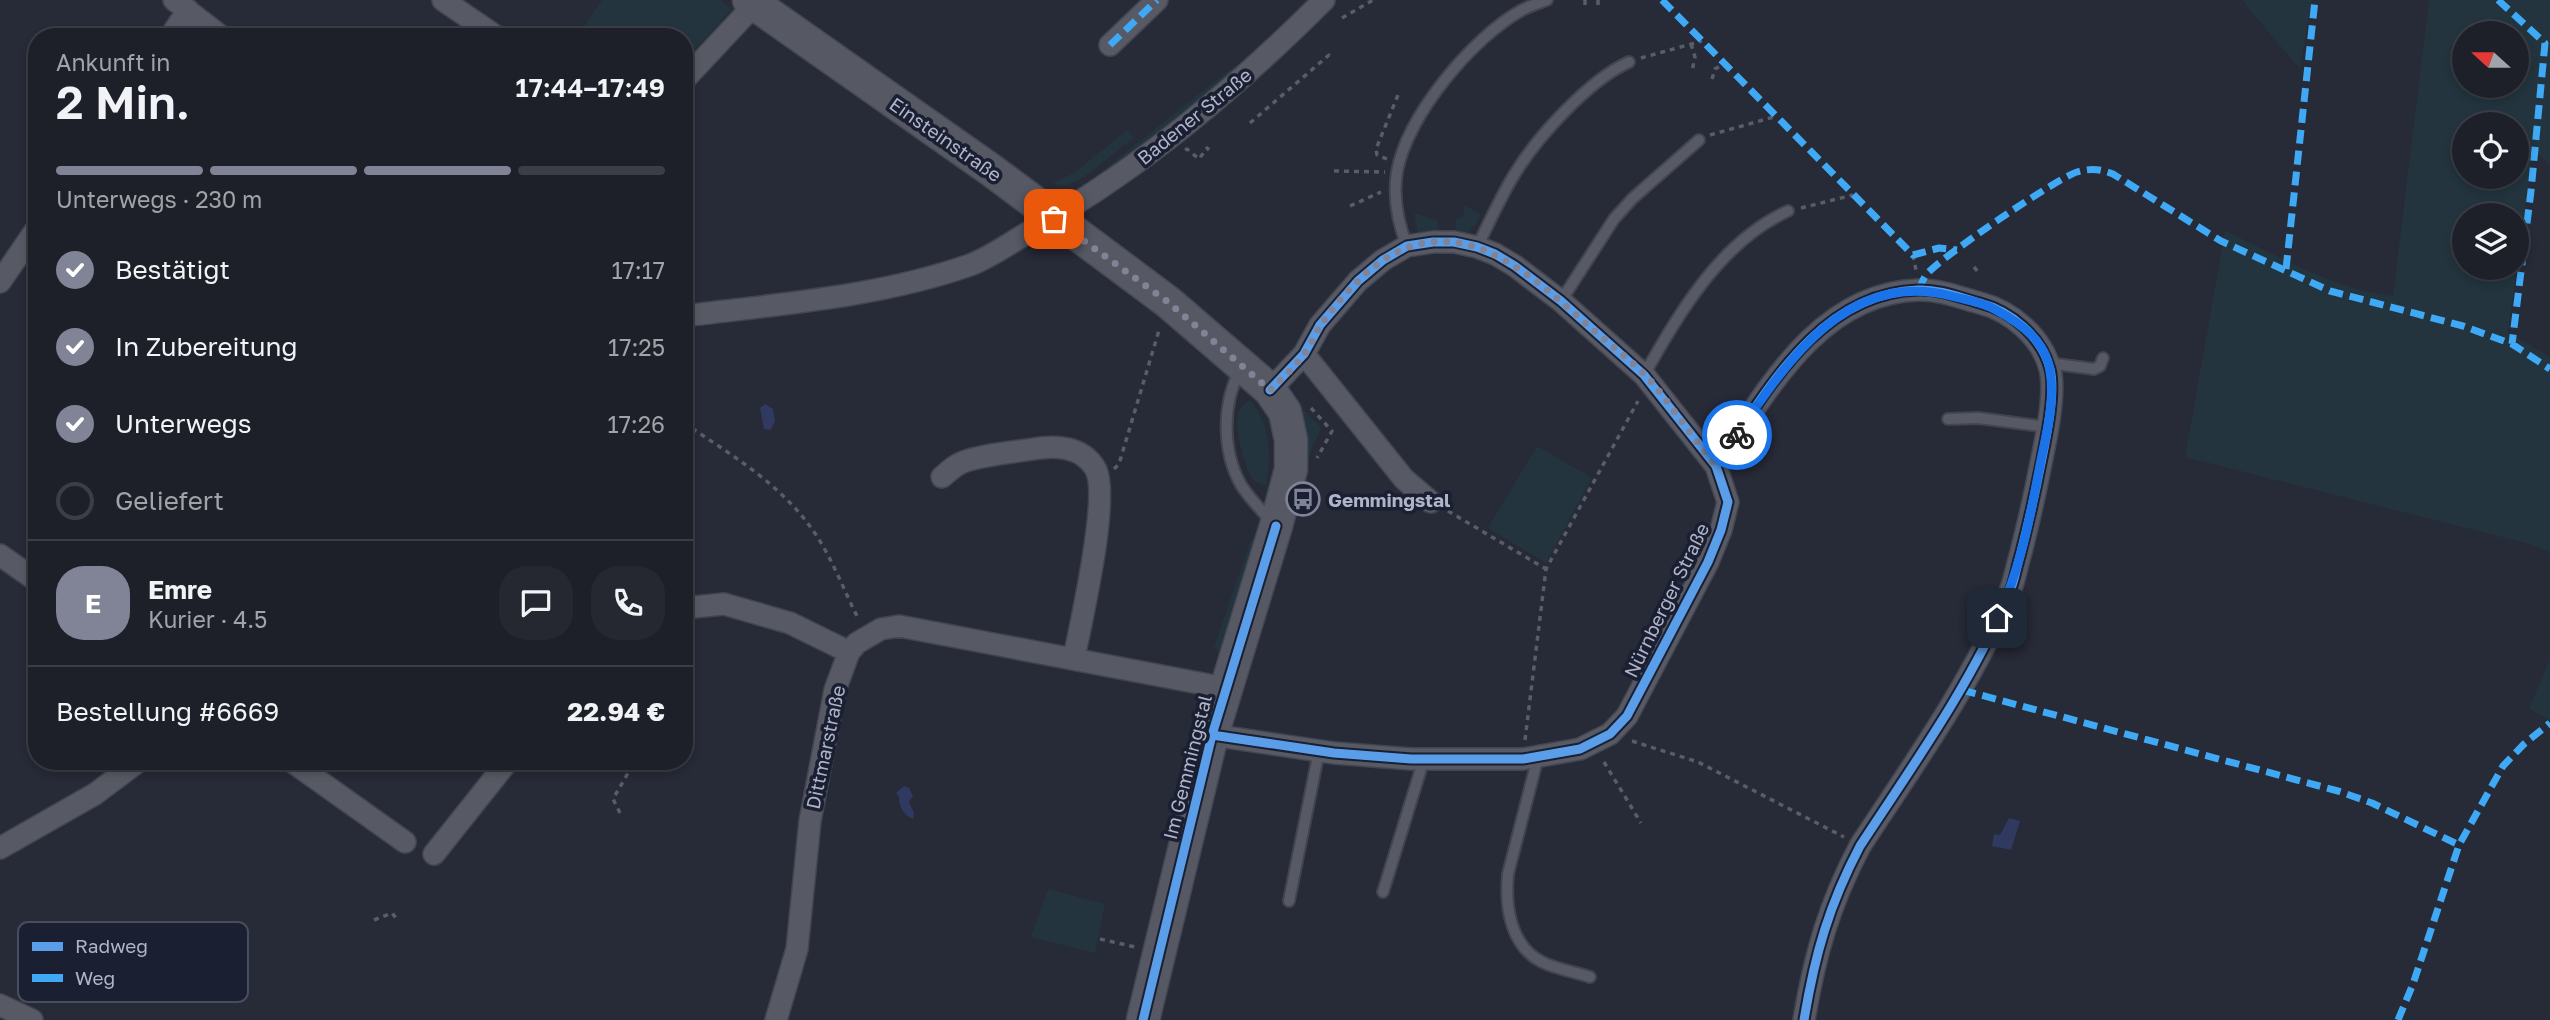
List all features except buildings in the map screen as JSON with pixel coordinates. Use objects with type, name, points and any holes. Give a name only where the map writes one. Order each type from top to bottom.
[{"type":"street","points":[[443,0],[483,28]]},
{"type":"street","name":"Badener Straße","points":[[693,315],[891,288],[972,264],[1054,219],[1162,145],[1224,96],[1324,0]]},
{"type":"street","points":[[693,70],[752,2]]},
{"type":"street","name":"Einsteinstraße","points":[[752,2],[990,170],[1168,302],[1270,390]]},
{"type":"street","points":[[1110,45],[1151,2]]},
{"type":"street","points":[[173,28],[181,5],[210,28]]},
{"type":"street","points":[[1270,390],[1304,354],[1320,325],[1339,301],[1383,260],[1407,246],[1454,242],[1495,254],[1561,301],[1649,380],[1716,466],[1777,377],[1810,339],[1845,310],[1879,295],[1934,291],[1990,306],[2015,320],[2036,339],[2050,370],[2048,427],[2032,510],[2009,594],[1962,690],[1860,846],[1823,928],[1804,1020]]},
{"type":"street","points":[[0,282],[28,248]]},
{"type":"street","points":[[1304,354],[1404,479],[1431,502]]},
{"type":"street","name":"Im Gemmingstal","points":[[1143,1020],[1157,952],[1212,735],[1291,469],[1291,440],[1285,412],[1270,390]]},
{"type":"street","points":[[942,477],[961,462],[1041,447],[1059,447],[1084,456],[1095,468],[1101,483],[1097,531],[1074,658]]},
{"type":"street","name":"Nürnberger Straße","points":[[1212,735],[1319,751],[1424,759],[1530,758],[1580,749],[1609,734],[1628,716],[1721,530],[1728,502],[1716,466]]},
{"type":"street","points":[[0,555],[28,575]]},
{"type":"street","points":[[693,607],[724,604],[790,623],[849,652],[881,629],[899,626],[1225,688]]},
{"type":"street","name":"Dittmarstraße","points":[[776,1020],[797,949],[810,821],[824,737],[835,690],[849,652]]},
{"type":"street","points":[[1,846],[95,794],[127,770]]},
{"type":"street","points":[[304,770],[405,842]]},
{"type":"street","points":[[434,854],[501,770]]},
{"type":"street","points":[[0,1004],[32,1020]]},
{"type":"lane","points":[[1407,246],[1400,227],[1397,187],[1399,168],[1419,118],[1460,62],[1499,26],[1523,9],[1547,0]]},
{"type":"lane","points":[[1477,247],[1514,174],[1533,147],[1571,106],[1610,70],[1629,62]]},
{"type":"lane","points":[[1561,301],[1614,219],[1633,198],[1699,140]]},
{"type":"lane","points":[[1649,380],[1680,313],[1698,288],[1752,231],[1788,211]]},
{"type":"lane","points":[[2048,363],[2094,369],[2100,366],[2103,358]]},
{"type":"lane","points":[[1243,364],[1233,383],[1227,407],[1226,425],[1233,467],[1249,497],[1276,526]]},
{"type":"lane","points":[[1948,419],[1978,418],[2048,427]]},
{"type":"lane","points":[[1289,901],[1319,751]]},
{"type":"lane","points":[[1530,758],[1508,874],[1508,915],[1516,936],[1527,951],[1542,962],[1590,977]]},
{"type":"lane","points":[[1383,892],[1424,759]]},
{"type":"path","points":[[1342,18],[1373,0]]},
{"type":"path","points":[[1585,0],[1585,7]]},
{"type":"path","points":[[1598,0],[1598,8]]},
{"type":"path","points":[[1629,62],[1702,41]]},
{"type":"path","points":[[1691,44],[1695,57],[1692,71]]},
{"type":"path","points":[[1250,123],[1329,55],[1332,59]]},
{"type":"path","points":[[1712,79],[1715,69],[1725,63]]},
{"type":"path","points":[[1398,95],[1376,149],[1377,155],[1399,168]]},
{"type":"path","points":[[1699,140],[1777,116]]},
{"type":"path","points":[[1187,149],[1199,159],[1207,148],[1209,149]]},
{"type":"path","points":[[1334,171],[1399,168]]},
{"type":"path","points":[[1350,206],[1397,187]]},
{"type":"path","points":[[1788,211],[1853,195]]},
{"type":"path","points":[[1974,267],[1980,274]]},
{"type":"path","points":[[1101,483],[1119,464],[1161,326]]},
{"type":"path","points":[[1530,758],[1546,569],[1649,380]]},
{"type":"path","points":[[693,429],[754,471],[788,500],[818,538],[867,638]]},
{"type":"path","points":[[1431,502],[1546,569]]},
{"type":"path","points":[[1609,734],[1698,762],[1860,846]]},
{"type":"path","points":[[1604,762],[1641,823]]},
{"type":"path","points":[[620,813],[613,799],[630,770]]},
{"type":"path","points":[[374,920],[391,913],[396,919]]},
{"type":"path","points":[[1100,939],[1157,952]]},
{"type":"shaded area","points":[[602,0],[720,0],[732,9],[693,51],[693,28],[583,28]]},
{"type":"shaded area","points":[[2242,0],[2312,0],[2300,69],[2249,9]]},
{"type":"shaded area","points":[[2429,0],[2550,0],[2550,165],[2533,150],[2529,179],[2529,112],[2452,112],[2452,189],[2528,189],[2526,203],[2452,203],[2452,280],[2515,280],[2508,332],[2550,357],[2550,552],[2529,544],[2185,457],[2225,231],[2328,279],[2393,296]]},
{"type":"shaded area","points":[[1234,66],[1237,70],[1106,175],[1102,171]]},
{"type":"shaded area","points":[[1127,130],[1134,138],[1092,171],[1068,185],[1052,183],[1074,173]]},
{"type":"shaded area","points":[[1464,205],[1480,214],[1477,223],[1467,233],[1457,233],[1455,220],[1464,215]]},
{"type":"shaded area","points":[[1414,213],[1438,221],[1439,233],[1418,233]]},
{"type":"shaded area","points":[[1288,394],[1321,428],[1302,473]]},
{"type":"shaded area","points":[[1250,400],[1262,419],[1268,440],[1266,485],[1257,482],[1249,474],[1239,439],[1238,415]]},
{"type":"shaded area","points":[[1537,446],[1592,478],[1546,563],[1488,528]]},
{"type":"shaded area","points":[[1251,540],[1256,541],[1255,550],[1220,653],[1214,647]]},
{"type":"shaded area","points":[[2550,659],[2550,720],[2529,709]]},
{"type":"shaded area","points":[[1048,889],[1105,904],[1095,953],[1031,937]]},
{"type":"water","points":[[765,404],[773,409],[775,422],[770,430],[764,429],[760,408]]},
{"type":"water","points":[[904,786],[909,788],[913,796],[909,802],[914,813],[913,819],[902,810],[896,793]]},
{"type":"water","points":[[2009,818],[2020,821],[2011,850],[1992,846],[1994,834],[2000,835]]},
{"type":"marked path","points":[[1110,45],[1157,0]]},
{"type":"marked path","points":[[1662,0],[1913,255],[1939,248],[1957,250]]},
{"type":"marked path","points":[[2286,269],[2315,0]]},
{"type":"marked path","points":[[2498,0],[2545,43],[2531,191],[2512,344]]},
{"type":"marked path","points":[[1919,290],[1925,277],[1935,266],[2024,203],[2065,177],[2086,170],[2100,170],[2113,174],[2221,241],[2330,291],[2463,326],[2512,344],[2550,369]]},
{"type":"marked path","points":[[1962,690],[2338,791],[2372,803],[2459,845]]},
{"type":"marked path","points":[[2398,1020],[2413,984],[2459,845],[2503,766],[2550,723]]},
{"type":"cycle path","points":[[1212,735],[1334,753],[1411,759],[1523,759],[1580,749],[1610,734],[1627,716],[1708,562],[1721,530],[1728,502],[1716,466],[1644,375],[1561,301],[1515,266],[1477,247],[1454,242],[1433,242],[1407,246],[1383,260],[1358,281],[1320,325],[1304,354],[1270,390]]},
{"type":"cycle path","points":[[1716,466],[1755,408],[1798,352],[1823,328],[1851,308],[1883,295],[1926,290],[1950,294],[1992,307],[2014,319],[2033,336],[2050,369],[2052,390],[2048,429],[2029,521],[2010,591],[1993,629],[1958,693],[1860,846],[1849,868],[1825,930],[1804,1020]]},
{"type":"cycle path","points":[[1143,1020],[1212,735],[1276,526]]},
{"type":"way so far","points":[[1054,219],[1168,302],[1270,390],[1304,354],[1320,325],[1339,301],[1383,260],[1407,246],[1433,242],[1454,242],[1477,247],[1495,254],[1538,282],[1644,375],[1716,466],[1737,435]]},
{"type":"place","name":"Gemmingstal","points":[[1303,499]]},
{"type":"route","points":[[1737,435],[1777,377],[1810,339],[1845,310],[1879,295],[1934,291],[1990,306],[2015,320],[2036,339],[2050,370],[2050,418],[2032,510],[2009,594],[1997,618]]}]
